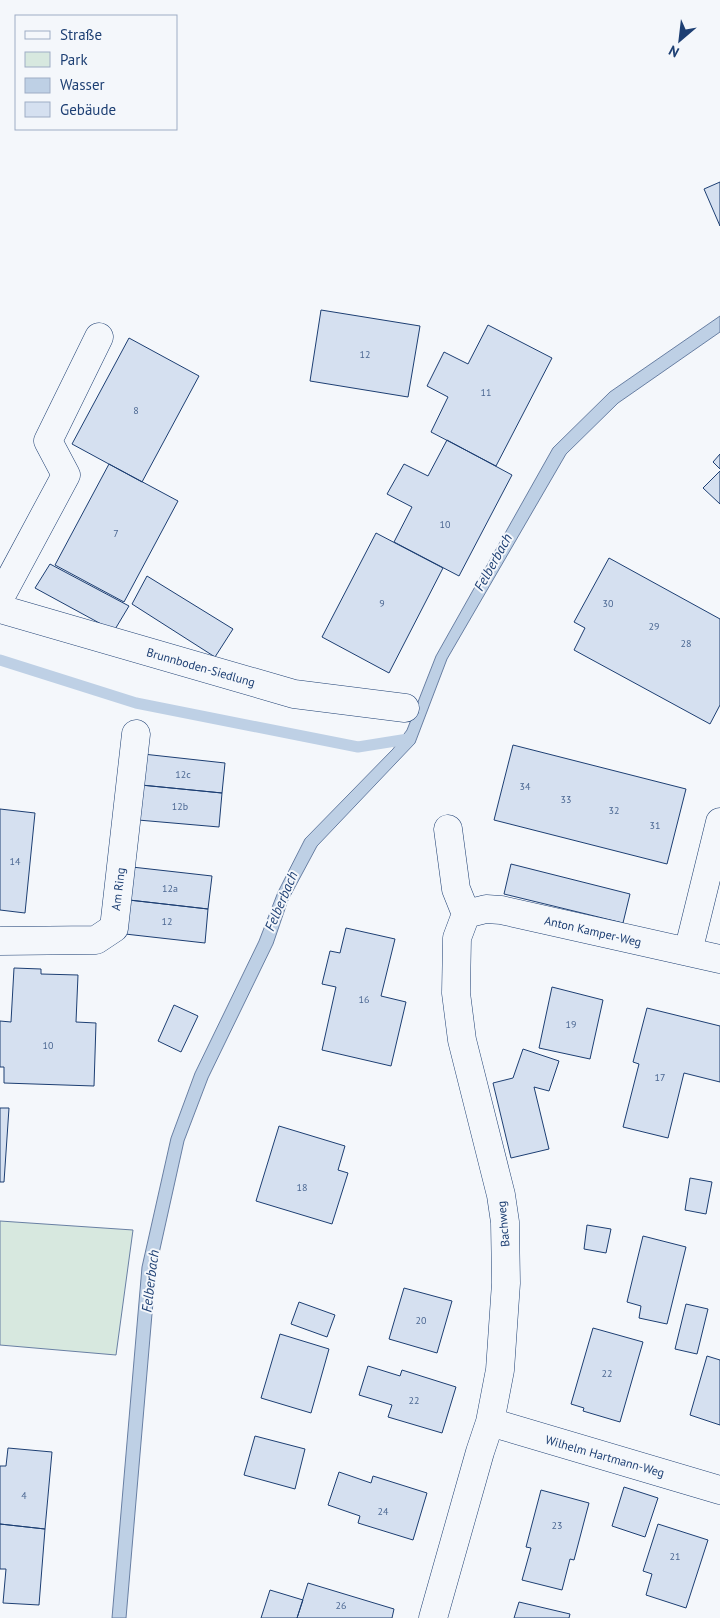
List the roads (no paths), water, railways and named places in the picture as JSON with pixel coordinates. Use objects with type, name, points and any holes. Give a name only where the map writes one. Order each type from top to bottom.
[{"type":"street","points":[[0,598],[66,475],[48,440],[100,337]]},
{"type":"street","name":"Brunnboden-Siedlung","points":[[0,609],[294,694],[405,708]]},
{"type":"street","name":"Am Ring","points":[[0,941],[96,940],[114,928],[136,734]]},
{"type":"street","points":[[688,952],[720,822]]},
{"type":"street","points":[[448,829],[456,889],[466,914]]},
{"type":"street","name":"Anton Kamper-Weg","points":[[466,914],[486,909],[501,910],[720,959]]},
{"type":"street","name":"Bachweg","points":[[433,1618],[490,1422],[500,1370],[506,1283],[505,1222],[501,1195],[462,1040],[456,993],[457,938],[466,914]]},
{"type":"street","name":"Wilhelm Hartmann-Weg","points":[[490,1422],[720,1490]]},
{"type":"water","name":"Felberbach","points":[[720,316],[720,332],[618,403],[566,454],[447,659],[415,743],[317,846],[288,900],[273,944],[208,1078],[184,1141],[156,1267],[126,1618],[112,1618],[142,1267],[171,1138],[195,1073],[259,941],[278,892],[305,839],[393,749],[407,730],[436,656],[553,448],[610,392]]},
{"type":"waterway","points":[[0,660],[136,703],[358,747],[408,739]]}]
